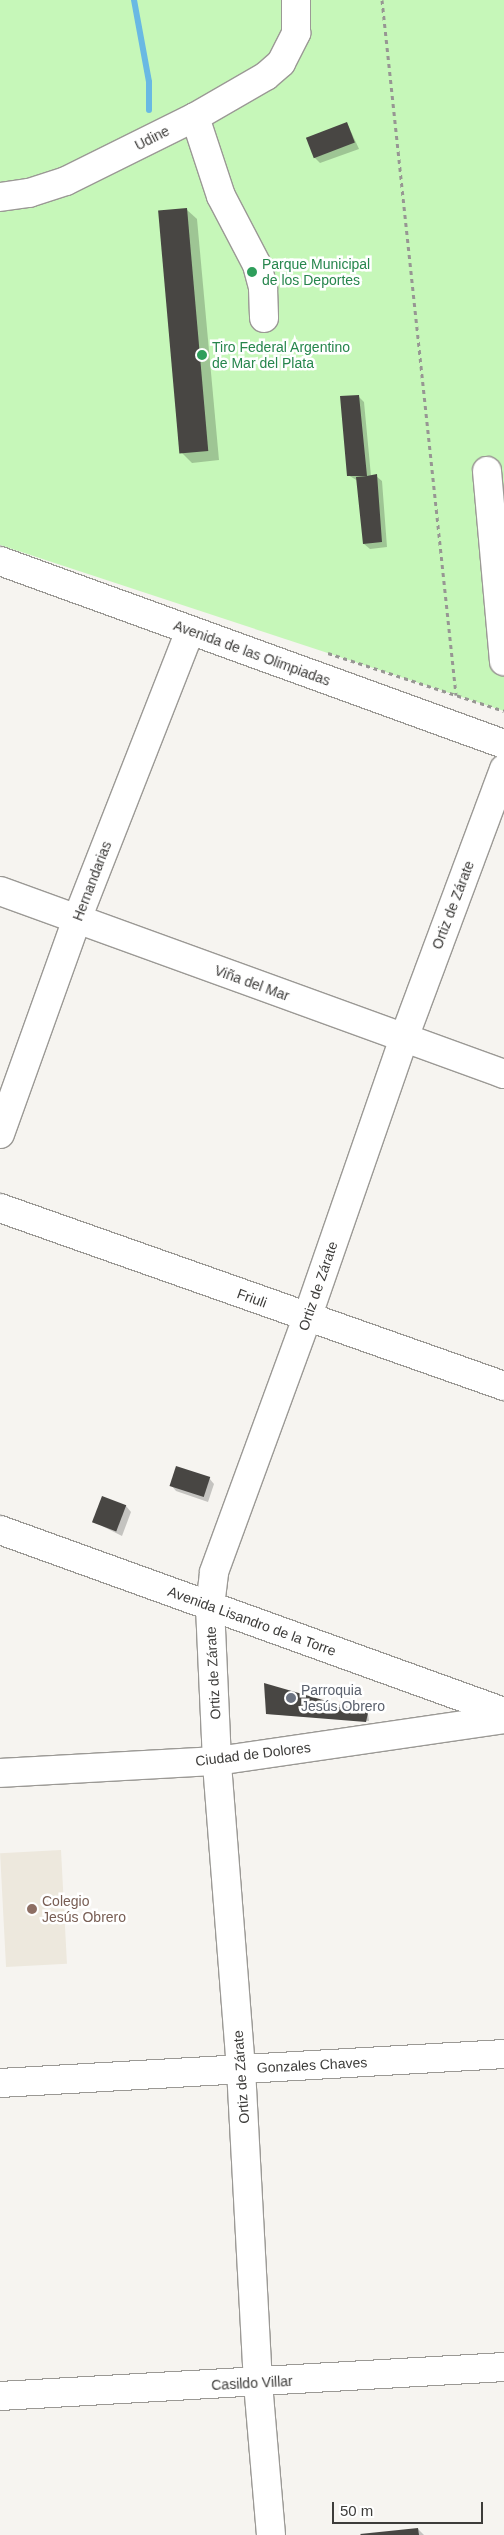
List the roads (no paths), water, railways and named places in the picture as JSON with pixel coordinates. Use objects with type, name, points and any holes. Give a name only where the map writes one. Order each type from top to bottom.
[{"type":"street","name":"Udine","points":[[0,197],[29,193],[66,181],[195,117],[266,76],[289,50],[296,33],[296,0]]},
{"type":"street","points":[[195,117],[221,196],[257,266],[263,288],[264,318]]},
{"type":"street","points":[[487,471],[504,661]]},
{"type":"street","name":"Avenida de las Olimpiadas","points":[[0,561],[504,744]]},
{"type":"street","name":"Hernandarias","points":[[0,1134],[78,919],[190,631]]},
{"type":"street","name":"Ortiz de Zárate","points":[[271,2535],[258,2383],[241,2069],[217,1761],[210,1606],[214,1572],[307,1318],[404,1038],[504,770]]},
{"type":"street","name":"Viña del Mar","points":[[0,891],[504,1074]]},
{"type":"street","name":"Friuli","points":[[0,1208],[504,1386]]},
{"type":"street","name":"Avenida Lisandro de la Torre","points":[[0,1530],[504,1712]]},
{"type":"street","name":"Ciudad de Dolores","points":[[0,1773],[217,1761],[504,1718]]},
{"type":"street","name":"Gonzales Chaves","points":[[0,2083],[504,2054]]},
{"type":"street","name":"Casildo Villar","points":[[0,2396],[258,2383],[504,2367]]},
{"type":"waterway","points":[[134,0],[149,82],[149,110]]},
{"type":"place","name":"Parque Municipal de los Deportes","points":[[252,272]]},
{"type":"place","name":"Tiro Federal Argentino de Mar del Plata","points":[[202,355]]},
{"type":"place","name":"Parroquia Jesús Obrero","points":[[291,1698]]},
{"type":"place","name":"Colegio Jesús Obrero","points":[[32,1909]]}]
